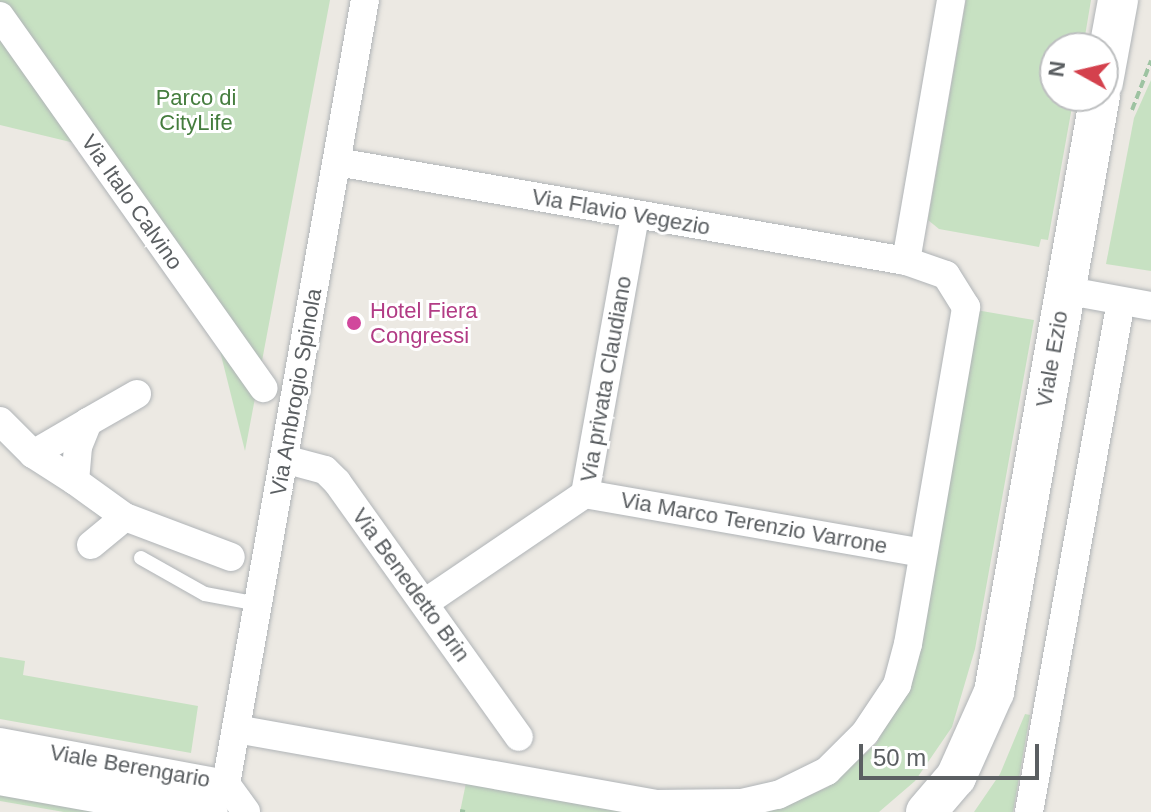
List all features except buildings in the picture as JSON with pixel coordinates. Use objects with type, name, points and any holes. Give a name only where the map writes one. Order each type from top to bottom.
[{"type":"main road","points":[[1112,32],[1118,0]]},
{"type":"main road","points":[[1064,290],[1097,112]]},
{"type":"main road","name":"Viale Ezio","points":[[926,812],[962,765],[994,692],[1064,290]]},
{"type":"main road","name":"Viale Berengario","points":[[0,775],[217,798]]},
{"type":"street","name":"Via Ambrogio Spinola","points":[[217,798],[236,729],[365,0]]},
{"type":"street","points":[[906,261],[951,0]]},
{"type":"street","name":"Via Italo Calvino","points":[[0,16],[263,388]]},
{"type":"street","name":"Via Flavio Vegezio","points":[[337,162],[906,261],[946,275],[966,307],[923,553]]},
{"type":"street","name":"Via privata Claudiano","points":[[426,602],[585,494],[635,215]]},
{"type":"street","name":"Viale Ezio","points":[[1064,290],[1151,306]]},
{"type":"street","points":[[1029,812],[1121,301]]},
{"type":"street","points":[[33,454],[137,394]]},
{"type":"street","points":[[0,421],[33,454],[125,517],[231,557]]},
{"type":"street","points":[[75,481],[78,447],[88,422]]},
{"type":"street","name":"Via Benedetto Brin","points":[[284,459],[325,470],[337,482],[426,602],[519,737]]},
{"type":"street","name":"Via Marco Terenzio Varrone","points":[[585,494],[923,553]]},
{"type":"street","points":[[91,545],[125,517]]},
{"type":"street","points":[[236,729],[655,804],[700,807],[778,795],[827,771],[865,733],[897,685],[908,644],[923,553]]},
{"type":"street","name":"Viale Berengario","points":[[0,742],[217,798],[246,812]]},
{"type":"lane","points":[[141,558],[205,594],[259,604]]},
{"type":"green space","name":"Parco di CityLife","points":[[0,0],[330,0],[245,451],[217,339],[87,146],[0,125]]},
{"type":"green space","points":[[966,0],[1091,0],[1086,32],[1039,32],[1039,112],[1071,112],[1048,240],[1041,239],[1039,247],[939,229],[928,220]]},
{"type":"green space","points":[[1151,80],[1151,271],[1106,264],[1134,118]]},
{"type":"green space","points":[[976,310],[1034,320],[975,649],[952,727],[915,781],[879,812],[753,812],[787,805],[828,787],[876,744],[907,689]]},
{"type":"green space","points":[[0,657],[25,661],[23,675],[198,706],[191,753],[0,719]]},
{"type":"green space","points":[[1025,714],[1030,715],[1013,812],[974,812],[1000,774]]},
{"type":"green space","points":[[466,783],[637,812],[460,812]]},
{"type":"green space","points":[[0,789],[131,812],[64,812],[0,801]]},
{"type":"place","name":"Hotel Fiera Congressi","points":[[354,323]]}]
